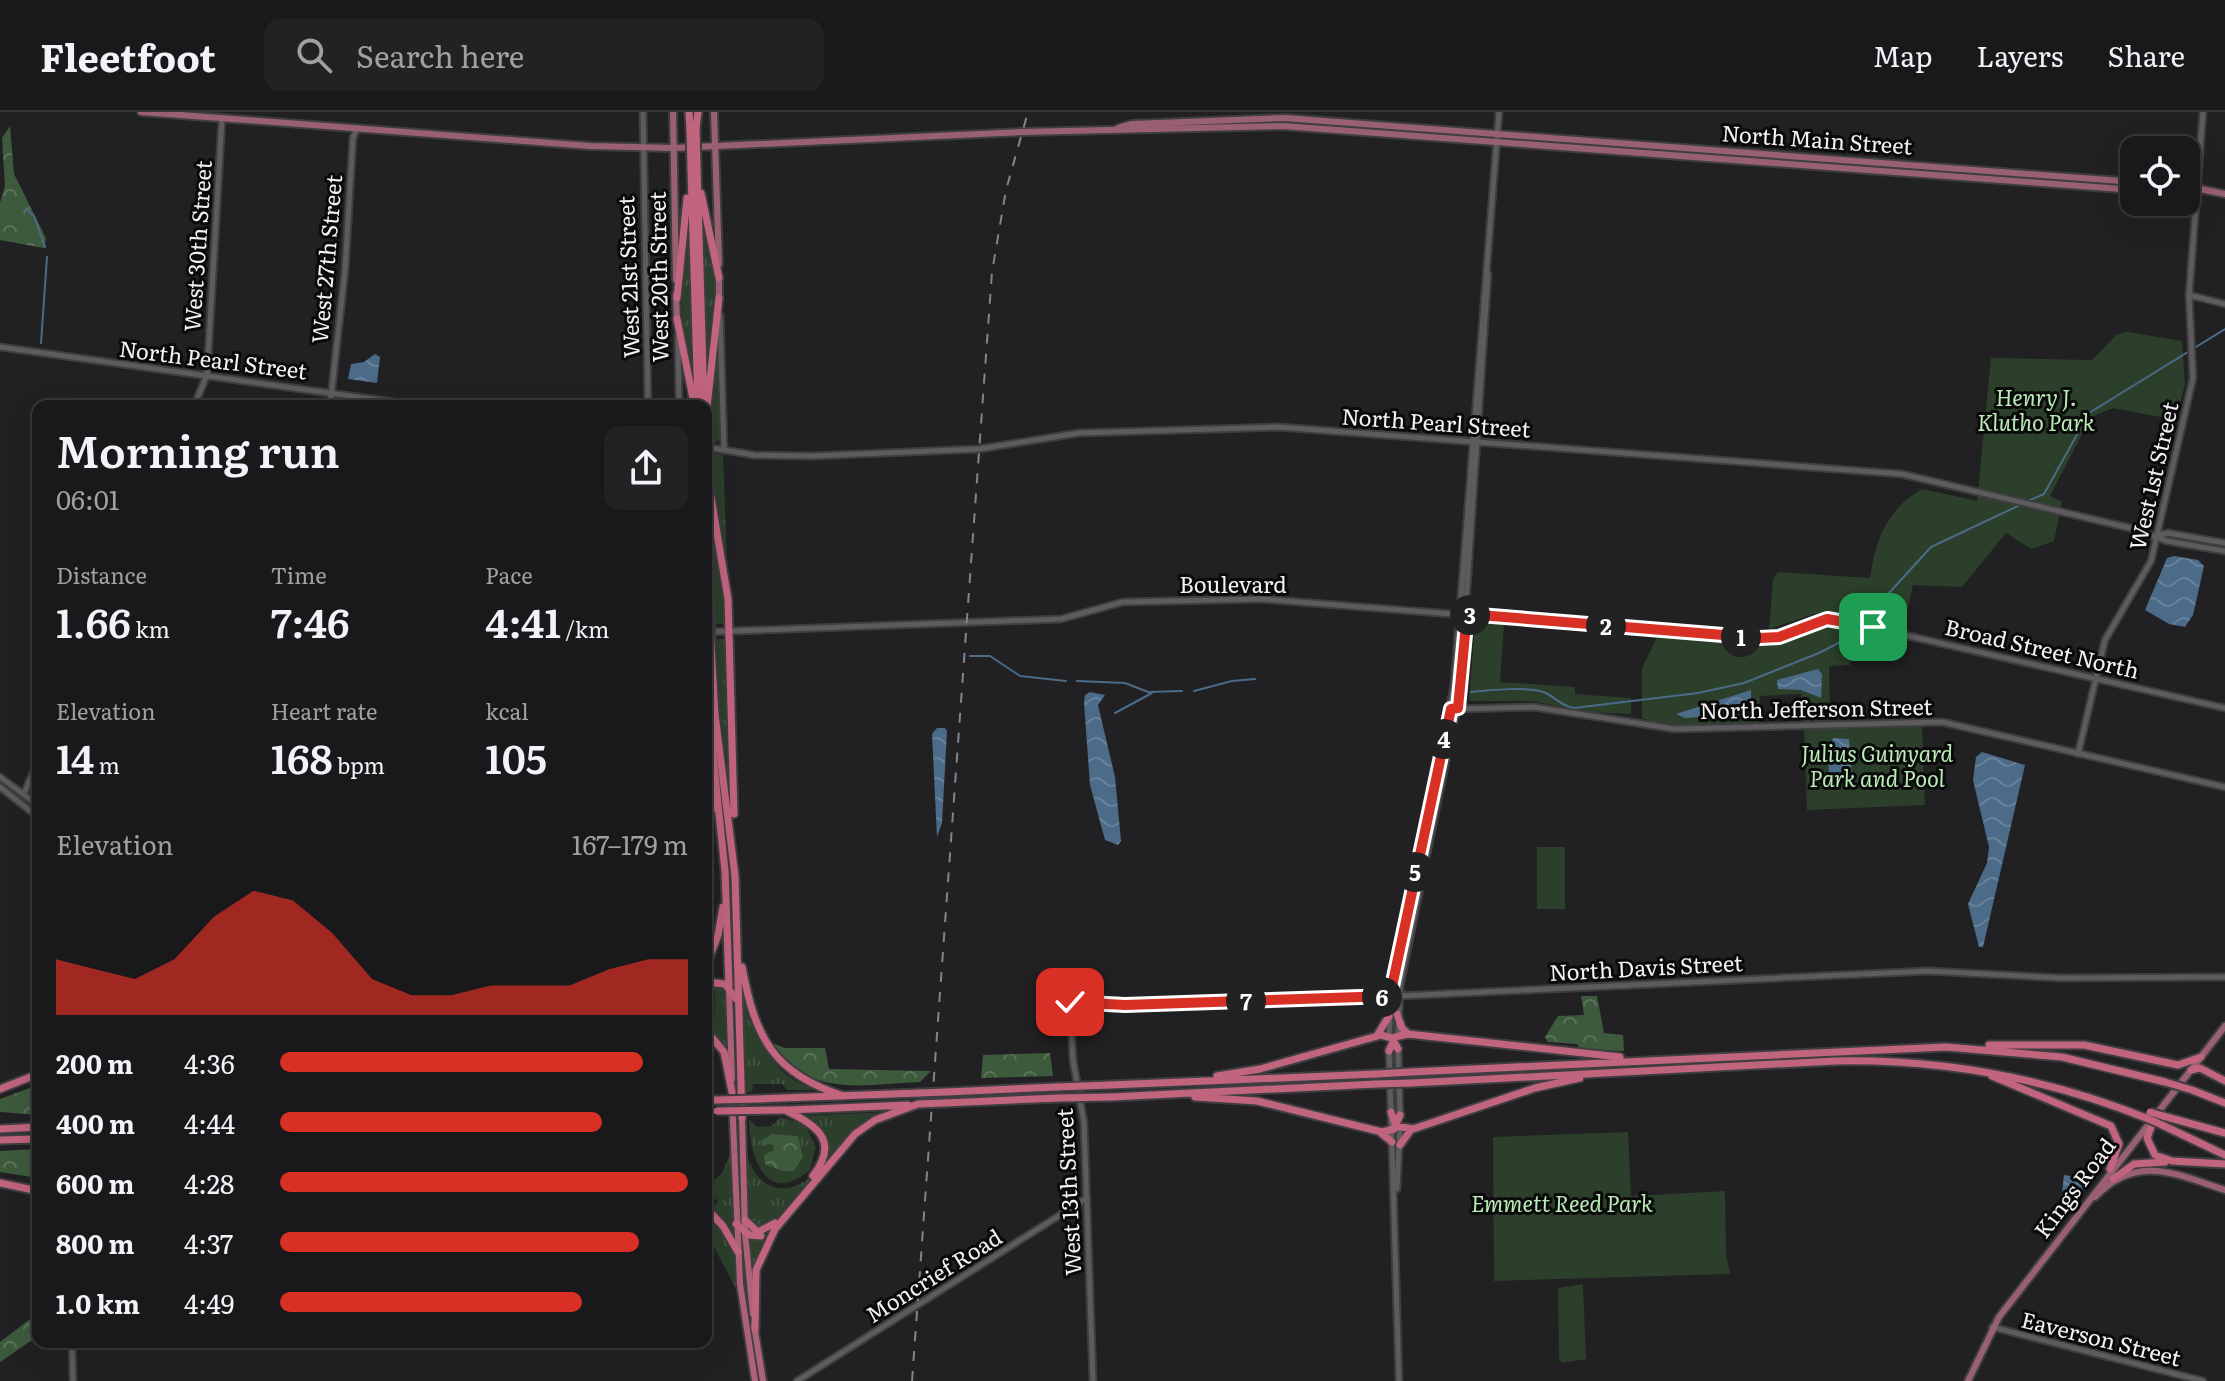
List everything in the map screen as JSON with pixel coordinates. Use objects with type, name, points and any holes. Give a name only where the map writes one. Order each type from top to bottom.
[{"type":"highway","points":[[687,112],[692,128],[696,400]]},
{"type":"highway","points":[[692,128],[697,112]]},
{"type":"highway","points":[[693,169],[719,278]]},
{"type":"highway","points":[[677,298],[693,169]]},
{"type":"highway","points":[[693,169],[704,400]]},
{"type":"highway","points":[[708,400],[719,298]]},
{"type":"highway","points":[[677,319],[695,400]]},
{"type":"highway","points":[[712,498],[725,568],[729,631],[742,1118],[738,1252],[755,1381]]},
{"type":"highway","points":[[712,663],[715,714],[734,858]]},
{"type":"highway","points":[[712,744],[726,885],[732,1092],[740,1222],[745,1233],[763,1381]]},
{"type":"highway","points":[[712,802],[724,857]]},
{"type":"highway","points":[[712,950],[718,935],[726,885]]},
{"type":"highway","points":[[738,945],[749,1000],[773,1056],[793,1075],[844,1096]]},
{"type":"highway","points":[[712,982],[729,986],[739,1010]]},
{"type":"highway","points":[[1376,1035],[1393,1015],[1408,1034]]},
{"type":"highway","points":[[1198,1082],[1260,1069],[1376,1035],[1393,1037],[1408,1034],[1650,1059]]},
{"type":"highway","points":[[712,1037],[724,1052],[732,1092]]},
{"type":"highway","points":[[1393,1037],[1394,1050]]},
{"type":"highway","points":[[712,1100],[1198,1082],[1946,1047],[2065,1044],[2120,1051],[2178,1065],[2201,1057]]},
{"type":"highway","points":[[1946,1047],[2062,1057],[2165,1082],[2225,1103]]},
{"type":"highway","points":[[712,1111],[1111,1097],[1860,1060],[1967,1068],[2024,1079],[2155,1117],[2225,1133]]},
{"type":"highway","points":[[1967,1068],[2019,1085],[2111,1126],[2119,1144],[2110,1169]]},
{"type":"highway","points":[[2191,1070],[2199,1068],[2225,1081]]},
{"type":"highway","points":[[1378,1131],[1413,1129],[1545,1085],[1610,1072]]},
{"type":"highway","points":[[0,1089],[32,1076]]},
{"type":"highway","points":[[1169,1094],[1257,1101],[1378,1131],[1396,1144],[1413,1129]]},
{"type":"highway","points":[[755,1329],[756,1270],[772,1234],[855,1134],[875,1120],[918,1104]]},
{"type":"highway","points":[[740,1222],[754,1231],[768,1230],[822,1165],[825,1147],[818,1130],[785,1110]]},
{"type":"highway","points":[[1395,1114],[1396,1128]]},
{"type":"highway","points":[[2155,1117],[2225,1155]]},
{"type":"highway","points":[[2155,1117],[2148,1131],[2149,1146],[2157,1157],[2176,1162]]},
{"type":"highway","points":[[0,1129],[32,1127]]},
{"type":"highway","points":[[0,1140],[32,1139]]},
{"type":"highway","points":[[2113,1179],[2138,1163],[2225,1164]]},
{"type":"highway","points":[[0,1183],[32,1190]]},
{"type":"highway","points":[[712,1214],[723,1226],[738,1252]]},
{"type":"highway","points":[[745,1233],[759,1237],[772,1234]]},
{"type":"main road","name":"North Main Street","points":[[141,112],[674,148],[1114,129],[1132,132],[1271,126],[1497,138],[2120,181]]},
{"type":"main road","name":"West 20th Street","points":[[673,112],[677,319]]},
{"type":"main road","points":[[714,112],[719,298]]},
{"type":"main road","name":"North Main Street","points":[[1497,138],[2120,189]]},
{"type":"main road","points":[[2200,190],[2225,194]]},
{"type":"main road","name":"Kings Road","points":[[1968,1381],[1992,1327],[2082,1211],[2110,1169],[2155,1117],[2225,1026]]},
{"type":"main road","points":[[2082,1211],[2113,1179],[2152,1169],[2225,1190]]},
{"type":"street","name":"West 21st Street","points":[[643,112],[648,400]]},
{"type":"street","points":[[1393,1015],[1454,709],[1499,112]]},
{"type":"street","name":"West 1st Street","points":[[2200,151],[2203,112]]},
{"type":"street","name":"West 30th Street","points":[[197,400],[207,375],[222,118]]},
{"type":"street","name":"West 27th Street","points":[[331,400],[345,270],[353,138],[357,128]]},
{"type":"street","name":"West 1st Street","points":[[2078,754],[2105,640],[2143,580],[2158,535],[2193,378],[2189,295],[2195,216]]},
{"type":"street","points":[[2189,295],[2225,304]]},
{"type":"street","points":[[719,298],[724,450]]},
{"type":"street","name":"West 20th Street","points":[[677,319],[679,400]]},
{"type":"street","name":"North Pearl Street","points":[[0,347],[383,400]]},
{"type":"street","name":"North Pearl Street","points":[[712,448],[780,457],[955,451],[1079,433],[1273,427],[1902,474],[2158,535],[2167,541],[2225,551]]},
{"type":"street","name":"North Pearl Street","points":[[2158,535],[2168,533],[2225,543]]},
{"type":"street","name":"Boulevard","points":[[712,632],[1061,619],[1123,602],[1261,599],[1760,638]]},
{"type":"street","name":"Broad Street North","points":[[1760,638],[1779,637],[1827,619],[1851,622],[2225,708]]},
{"type":"street","name":"North Jefferson Street","points":[[1454,709],[1534,707],[1675,729],[1942,722],[2225,787]]},
{"type":"street","points":[[1393,1037],[1390,996],[1454,709]]},
{"type":"street","points":[[24,793],[32,775]]},
{"type":"street","points":[[0,782],[9,783],[32,800]]},
{"type":"street","points":[[0,782],[32,811]]},
{"type":"street","name":"North Davis Street","points":[[1070,1002],[1125,1005],[1399,996],[1928,971],[2061,978],[2225,977]]},
{"type":"street","name":"West 13th Street","points":[[1070,1002],[1073,1060],[1084,1123],[1093,1381]]},
{"type":"street","points":[[1394,1050],[1395,1114]]},
{"type":"street","points":[[1396,1128],[1399,1381]]},
{"type":"street","name":"Moncrief Road","points":[[797,1381],[1087,1198]]},
{"type":"street","name":"Eaverson Street","points":[[1992,1327],[2203,1381]]},
{"type":"street","points":[[72,1348],[73,1381]]},
{"type":"green space","points":[[10,126],[14,174],[46,238],[44,248],[0,240],[0,203],[5,186],[2,138]]},
{"type":"green space","points":[[702,204],[715,282],[707,373]]},
{"type":"green space","points":[[689,214],[693,384],[682,299]]},
{"type":"green space","points":[[719,331],[721,439],[713,444],[712,381]]},
{"type":"green space","name":"Henry J. Klutho Park","points":[[2127,332],[2182,341],[2185,384],[2176,420],[2113,408],[2091,417],[2050,496],[2062,502],[2054,541],[2031,549],[2006,533],[1962,587],[1913,585],[1904,625],[1824,611],[1769,629],[1773,579],[1778,572],[1870,578],[1879,538],[1891,516],[1910,497],[1922,489],[1977,501],[1991,358],[2092,360],[2116,335]]},
{"type":"green space","points":[[713,453],[723,455],[727,563],[715,505]]},
{"type":"green space","points":[[712,512],[724,578],[725,624],[715,624]]},
{"type":"green space","points":[[1475,622],[1504,625],[1500,682],[1575,687],[1575,694],[1631,698],[1631,714],[1590,712],[1532,701],[1469,701]]},
{"type":"green space","points":[[1829,627],[1863,633],[1853,647],[1850,665],[1829,666],[1830,721],[1802,722],[1801,694],[1760,696],[1758,724],[1664,726],[1642,718],[1642,668],[1657,637],[1774,645]]},
{"type":"green space","points":[[716,639],[724,639],[725,642],[729,777],[720,719]]},
{"type":"green space","name":"Julius Guinyard Park and Pool","points":[[1922,725],[1925,805],[1807,810],[1804,728]]},
{"type":"green space","points":[[1537,847],[1565,847],[1565,909],[1537,909]]},
{"type":"green space","points":[[712,986],[725,987],[726,1049],[712,1035],[715,991]]},
{"type":"green space","points":[[742,989],[774,1061],[784,1073],[799,1083],[820,1090],[787,1090],[782,1084],[753,1084],[752,1092],[747,1092]]},
{"type":"green space","points":[[1581,996],[1597,996],[1604,1033],[1623,1035],[1624,1051],[1580,1049],[1577,1044],[1548,1042],[1545,1037],[1558,1016],[1584,1015]]},
{"type":"green space","points":[[767,1041],[785,1048],[825,1048],[829,1069],[931,1071],[920,1082],[836,1084],[801,1072]]},
{"type":"green space","points":[[1050,1053],[1053,1076],[981,1078],[983,1055]]},
{"type":"green space","points":[[32,1087],[32,1115],[0,1112],[0,1099]]},
{"type":"green space","points":[[890,1112],[868,1121],[771,1230],[752,1277],[747,1155],[757,1175],[770,1186],[784,1188],[798,1185],[820,1165],[823,1152],[818,1135],[798,1116]]},
{"type":"green space","points":[[781,1117],[805,1125],[816,1147],[810,1170],[794,1180],[781,1183],[771,1180],[756,1161],[749,1119],[757,1127],[771,1126]]},
{"type":"green space","name":"Emmett Reed Park","points":[[1628,1132],[1631,1196],[1725,1191],[1726,1253],[1730,1274],[1494,1281],[1493,1137]]},
{"type":"green space","points":[[772,1134],[798,1136],[803,1157],[794,1171],[782,1171],[765,1164],[764,1155],[774,1150],[772,1144],[762,1146],[761,1141]]},
{"type":"green space","points":[[32,1149],[32,1177],[0,1172],[0,1151]]},
{"type":"green space","points":[[730,1154],[737,1293],[712,1242],[712,1210],[718,1200],[712,1198],[712,1182],[722,1173]]},
{"type":"green space","points":[[1583,1284],[1586,1359],[1562,1363],[1559,1359],[1558,1288]]},
{"type":"green space","points":[[32,1318],[32,1340],[0,1362],[0,1342]]},
{"type":"water","points":[[375,354],[380,357],[377,383],[348,379],[351,364],[364,362]]},
{"type":"water","points":[[2174,556],[2198,560],[2204,566],[2193,615],[2185,627],[2169,624],[2145,610],[2167,558]]},
{"type":"water","points":[[1818,669],[1822,674],[1821,698],[1801,690],[1778,689],[1777,680]]},
{"type":"water","points":[[1751,690],[1751,704],[1743,714],[1685,718],[1676,714]]},
{"type":"water","points":[[1090,692],[1105,695],[1098,705],[1115,777],[1121,841],[1118,845],[1105,840],[1090,785],[1084,702],[1085,695]]},
{"type":"water","points":[[937,728],[947,731],[942,823],[937,837],[932,734]]},
{"type":"water","points":[[1834,738],[1849,739],[1852,775],[1829,776],[1828,744]]},
{"type":"water","points":[[1982,752],[2025,765],[1983,947],[1979,947],[1968,904],[1987,863],[1989,847],[1973,780],[1976,757]]},
{"type":"water","points":[[2064,1175],[2091,1179],[2066,1215],[2061,1201]]},
{"type":"waterway","points":[[26,209],[34,216],[45,247]]},
{"type":"waterway","points":[[41,343],[47,257]]},
{"type":"waterway","points":[[2028,501],[2044,494],[2089,413],[2225,329]]},
{"type":"waterway","points":[[1471,692],[1509,689],[1539,691],[1574,708],[1698,693],[1744,683],[1848,638],[1931,547],[2022,504]]},
{"type":"waterway","points":[[970,656],[990,656],[1020,676],[1066,681]]},
{"type":"waterway","points":[[1194,691],[1232,681],[1255,679]]},
{"type":"waterway","points":[[1077,681],[1125,683],[1148,692],[1182,691]]},
{"type":"waterway","points":[[1115,713],[1152,693]]},
{"type":"railway","points":[[912,1381],[992,272],[1006,190],[1028,112]]},
{"type":"route","points":[[1070,1002],[1125,1005],[1390,996],[1451,709],[1458,708],[1467,614],[1767,639],[1787,635],[1827,619],[1873,627]]}]
